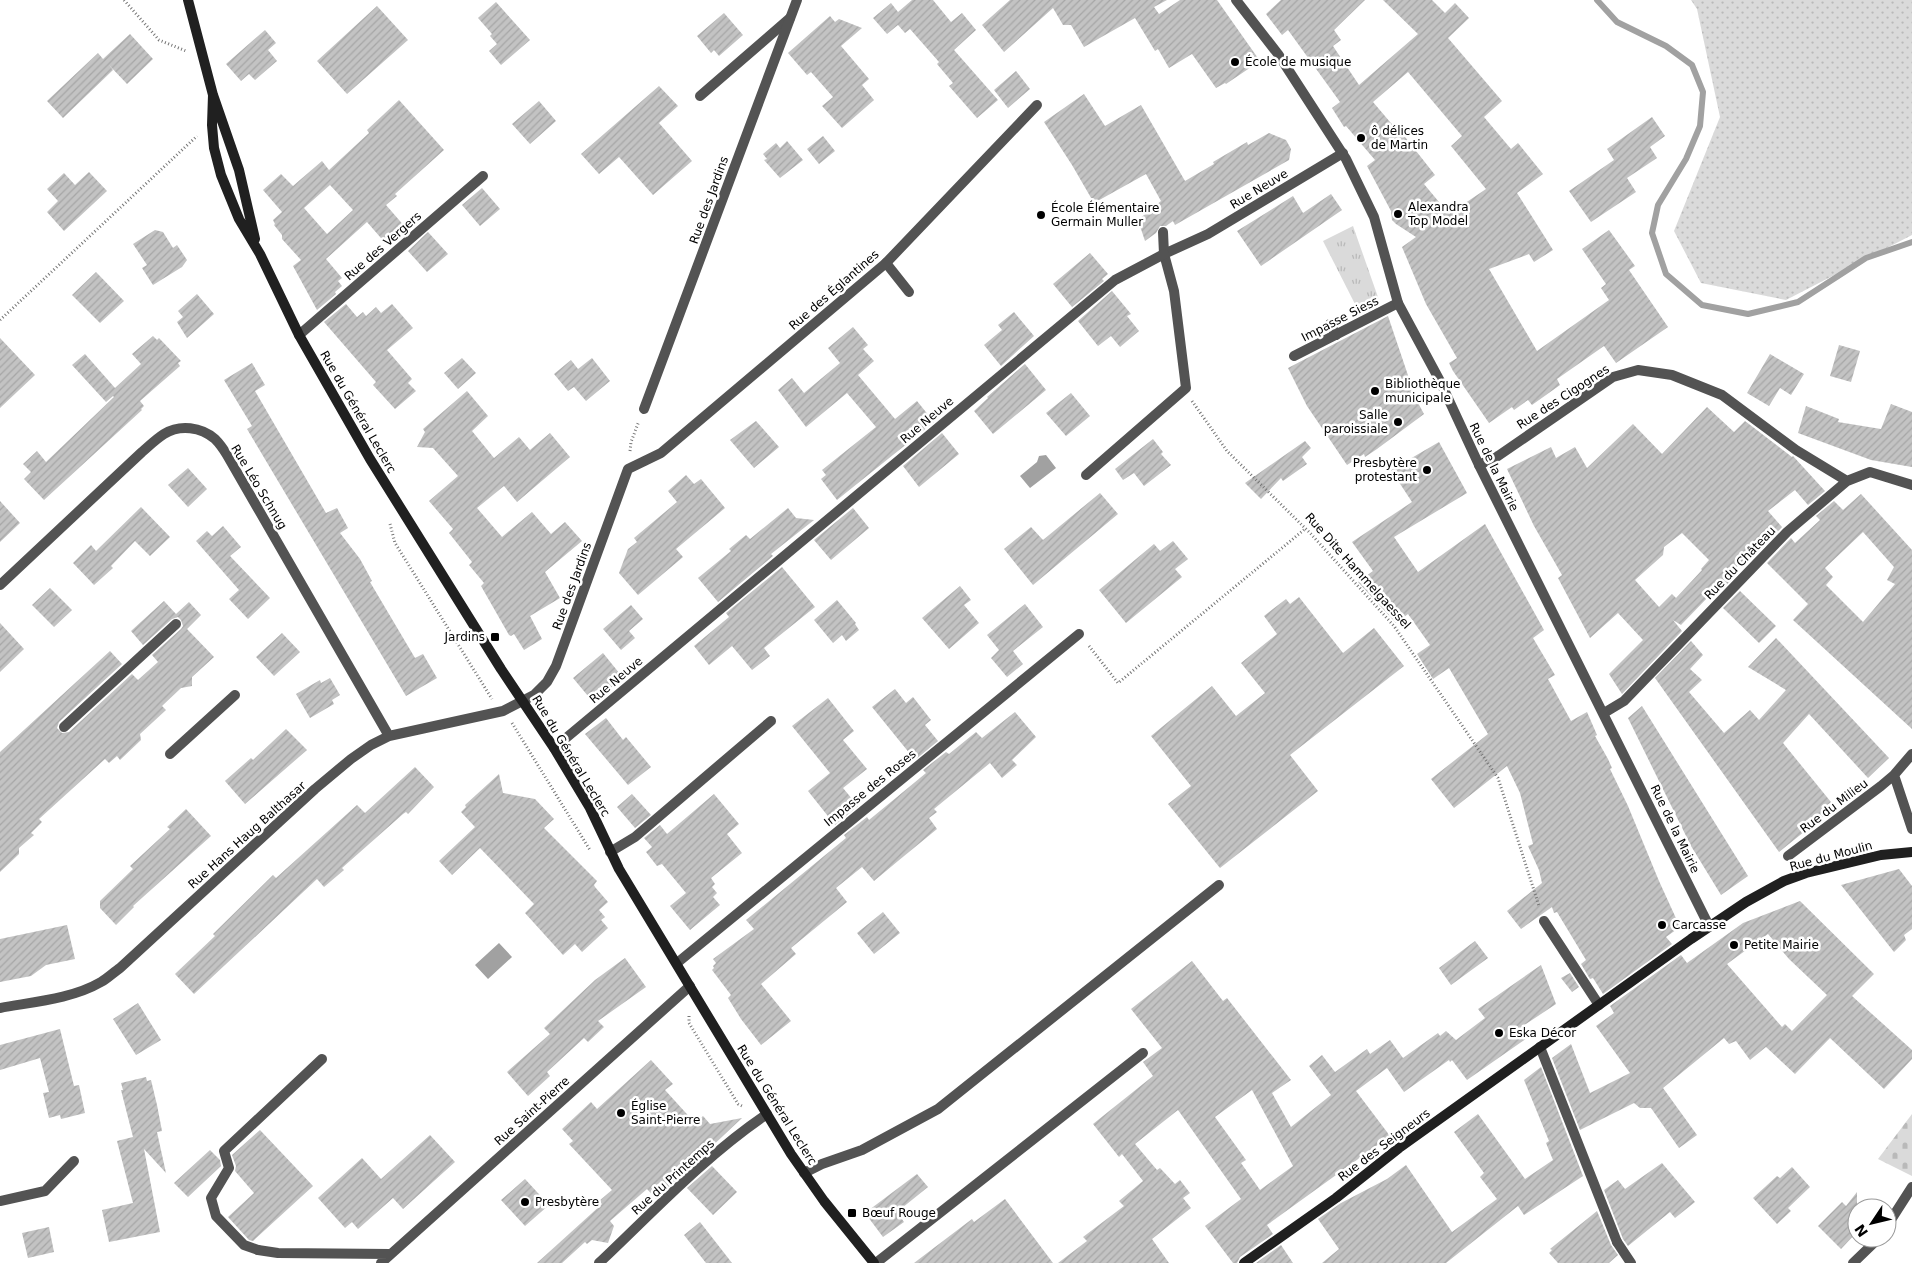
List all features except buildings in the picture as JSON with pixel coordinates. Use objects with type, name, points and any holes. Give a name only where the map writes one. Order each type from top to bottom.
[{"type":"main road","points":[[188,0],[213,95]]},
{"type":"main road","name":"Rue du Général Leclerc","points":[[213,95],[212,125],[214,148],[221,175],[239,218],[260,254],[299,335],[370,459],[501,669],[554,748],[590,808],[610,852],[767,1114],[804,1173],[875,1263]]},
{"type":"main road","name":"Rue du Général Leclerc","points":[[213,95],[239,170],[260,254]]},
{"type":"main road","name":"Rue du Moulin","points":[[1709,926],[1746,902],[1784,881],[1872,857],[1912,852]]},
{"type":"main road","name":"Rue des Seigneurs","points":[[1244,1263],[1336,1198],[1399,1148],[1709,926]]},
{"type":"street","name":"Rue des Jardins","points":[[644,409],[797,0]]},
{"type":"street","name":"Rue de la Mairie","points":[[1236,0],[1278,54],[1342,153],[1374,217],[1398,303],[1425,352],[1479,465],[1709,926]]},
{"type":"street","points":[[700,96],[790,18]]},
{"type":"street","name":"Rue des Églantines","points":[[628,469],[662,453],[886,263],[1037,105]]},
{"type":"street","name":"Rue Neuve","points":[[554,748],[1115,280],[1164,254],[1208,234],[1342,153]]},
{"type":"street","name":"Rue des Vergers","points":[[299,335],[483,176]]},
{"type":"street","points":[[1086,474],[1186,388],[1174,290],[1164,254],[1163,232]]},
{"type":"street","points":[[886,263],[909,292]]},
{"type":"street","name":"Impasse Siess","points":[[1294,356],[1398,303]]},
{"type":"street","points":[[1330,324],[1336,335]]},
{"type":"street","name":"Rue des Cigognes","points":[[1479,465],[1498,456],[1612,377],[1638,370],[1672,376],[1722,395],[1796,450],[1847,481]]},
{"type":"street","name":"Rue Léo Schnug","points":[[0,585],[142,452],[164,434],[178,428],[202,431],[215,439],[227,455],[389,736]]},
{"type":"street","name":"Rue des Jardins","points":[[523,701],[534,695],[547,682],[556,666],[628,469]]},
{"type":"street","name":"Rue du Château","points":[[1604,713],[1624,701],[1788,532],[1847,481],[1870,472],[1912,485]]},
{"type":"street","points":[[64,727],[176,624]]},
{"type":"street","name":"Impasse des Roses","points":[[677,963],[1079,634]]},
{"type":"street","points":[[170,754],[235,695]]},
{"type":"street","name":"Rue Hans Haug Balthasar","points":[[0,1008],[66,994],[101,982],[120,968],[315,789],[371,745],[389,736],[497,713],[523,701]]},
{"type":"street","points":[[610,852],[635,837],[772,721]]},
{"type":"street","name":"Rue du Milieu","points":[[1788,856],[1894,775],[1912,754]]},
{"type":"street","points":[[1894,775],[1912,829]]},
{"type":"street","points":[[804,1173],[822,1164],[862,1150],[938,1110],[1219,884]]},
{"type":"street","points":[[1544,921],[1599,1005]]},
{"type":"street","name":"Rue Saint-Pierre","points":[[381,1263],[690,986]]},
{"type":"street","points":[[1540,1047],[1617,1242],[1631,1263]]},
{"type":"street","points":[[875,1263],[1143,1053]]},
{"type":"street","points":[[322,1060],[224,1151],[229,1168],[211,1198],[216,1216],[244,1245],[258,1250],[278,1253],[390,1254]]},
{"type":"street","name":"Rue du Printemps","points":[[599,1263],[743,1130],[767,1114]]},
{"type":"street","points":[[0,1201],[45,1191],[74,1160]]},
{"type":"street","points":[[1897,1211],[1912,1188]]},
{"type":"street","points":[[1853,1263],[1868,1248]]},
{"type":"path","points":[[124,0],[159,40],[182,50],[202,54]]},
{"type":"path","points":[[0,320],[204,130],[212,125]]},
{"type":"path","name":"Rue Dite Hammelgaessel","points":[[1186,388],[1196,408],[1227,451],[1306,529],[1394,626],[1498,778],[1544,921]]},
{"type":"path","points":[[628,469],[630,442],[644,409]]},
{"type":"path","points":[[1079,634],[1118,683],[1306,529]]},
{"type":"green space","points":[[1691,0],[1912,0],[1912,235],[1786,300],[1701,283],[1674,231],[1720,117],[1697,9]]},
{"type":"green space","points":[[1353,226],[1379,300],[1358,310],[1323,241]]},
{"type":"green space","points":[[1912,1114],[1912,1176],[1878,1159]]},
{"type":"shaded area","points":[[1046,455],[1056,468],[1030,488],[1020,476],[1037,462],[1039,456]]},
{"type":"shaded area","points":[[499,943],[512,957],[488,979],[475,965]]},
{"type":"waterway","points":[[1597,0],[1617,22],[1666,46],[1692,65],[1703,92],[1700,126],[1686,159],[1658,205],[1652,233],[1666,274],[1702,305],[1748,314],[1798,302],[1866,258],[1912,242]]},
{"type":"place","name":"École de musique","points":[[1235,62]]},
{"type":"place","name":"ô délices de Martin","points":[[1361,138]]},
{"type":"place","name":"Alexandra Top Model","points":[[1398,214]]},
{"type":"place","name":"École Élémentaire Germain Muller","points":[[1041,215]]},
{"type":"place","name":"Bibliothèque municipale","points":[[1375,391]]},
{"type":"place","name":"Salle paroissiale","points":[[1398,422]]},
{"type":"place","name":"Presbytère protestant","points":[[1427,470]]},
{"type":"place","name":"Jardins","points":[[495,637]]},
{"type":"place","name":"Carcasse","points":[[1662,925]]},
{"type":"place","name":"Petite Mairie","points":[[1734,945]]},
{"type":"place","name":"Eska Décor","points":[[1499,1033]]},
{"type":"place","name":"Église Saint-Pierre","points":[[621,1113]]},
{"type":"place","name":"Presbytère","points":[[525,1202]]},
{"type":"place","name":"Bœuf Rouge","points":[[852,1213]]}]
